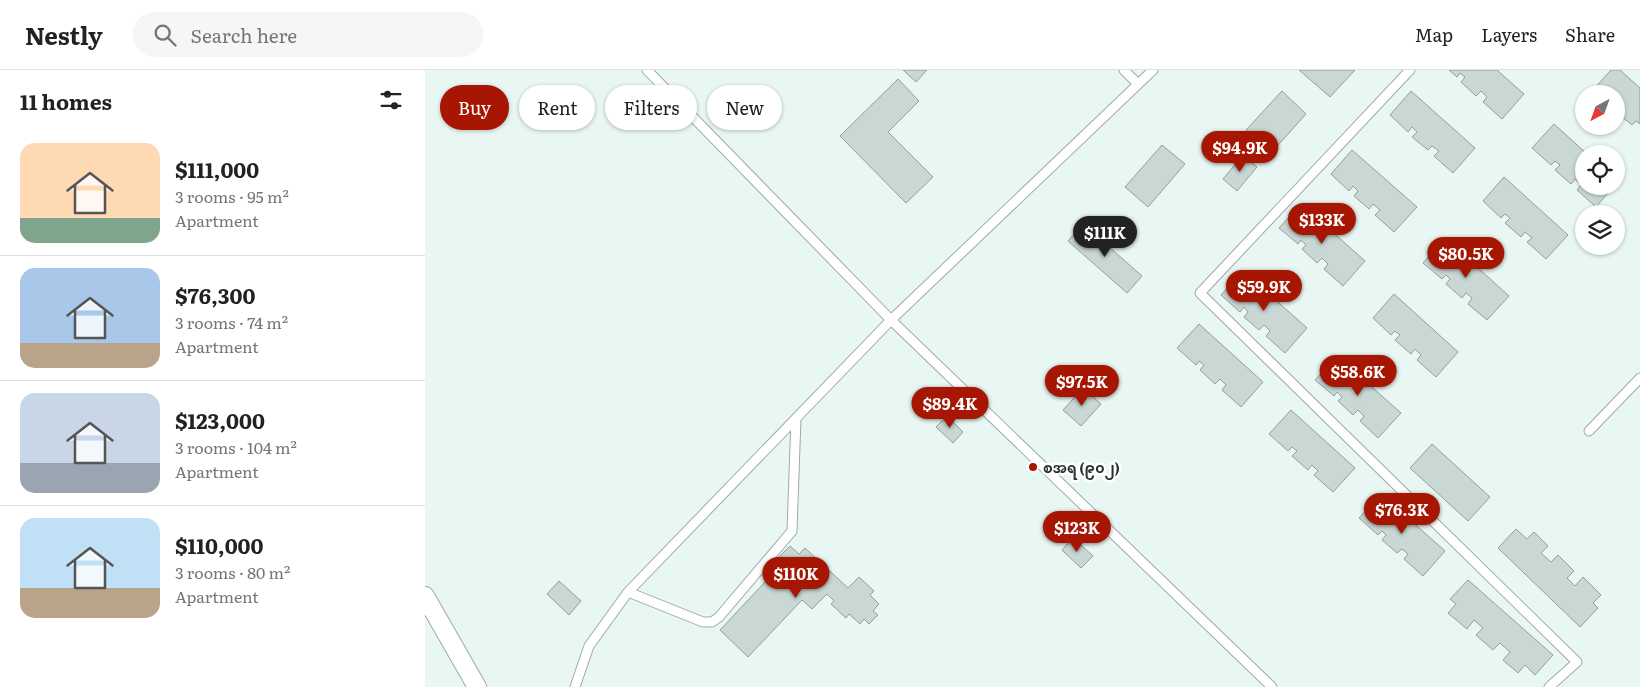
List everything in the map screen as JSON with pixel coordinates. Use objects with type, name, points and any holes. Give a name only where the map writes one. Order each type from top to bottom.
[{"type":"street","points":[[425,596],[477,687]]},
{"type":"lane","points":[[647,70],[891,320],[1272,687]]},
{"type":"lane","points":[[1124,70],[1138,84]]},
{"type":"lane","points":[[575,687],[589,646],[628,592],[891,320],[1153,70]]},
{"type":"lane","points":[[1410,70],[1200,293],[1577,662],[1549,687]]},
{"type":"lane","points":[[1589,431],[1640,378]]},
{"type":"lane","points":[[628,592],[703,622],[711,622],[719,617],[792,532],[796,418]]},
{"type":"building","points":[[903,70],[927,70],[916,82]]},
{"type":"building","points":[[1299,70],[1355,70],[1330,97]]},
{"type":"building","points":[[1449,70],[1497,70],[1524,94],[1502,119],[1483,102],[1487,97],[1481,91],[1476,96],[1461,82],[1465,77],[1460,73],[1457,77]]},
{"type":"building","points":[[1611,70],[1620,70],[1640,88],[1640,124],[1636,121],[1632,125],[1625,119],[1625,85],[1598,85]]},
{"type":"building","points":[[898,79],[919,101],[888,132],[933,177],[906,203],[840,136]]},
{"type":"building","points":[[1282,91],[1306,114],[1271,153],[1246,130]]},
{"type":"building","points":[[1411,91],[1475,148],[1453,173],[1434,156],[1439,151],[1432,146],[1428,150],[1412,137],[1417,132],[1412,127],[1408,132],[1390,115]]},
{"type":"building","points":[[1554,124],[1577,145],[1575,145],[1575,179],[1571,184],[1555,170],[1560,165],[1555,161],[1551,165],[1532,148]]},
{"type":"building","points":[[1162,145],[1185,164],[1148,207],[1125,187]]},
{"type":"building","points":[[1352,150],[1417,207],[1394,232],[1375,215],[1380,210],[1373,204],[1369,209],[1354,196],[1358,191],[1353,186],[1349,191],[1331,174]]},
{"type":"building","points":[[1243,155],[1257,167],[1237,191],[1223,179]]},
{"type":"building","points":[[1504,177],[1568,235],[1546,259],[1527,242],[1532,238],[1525,232],[1521,237],[1505,223],[1510,218],[1505,214],[1501,218],[1483,201]]},
{"type":"building","points":[[1583,195],[1606,195],[1598,205],[1594,205]]},
{"type":"building","points":[[1301,204],[1365,261],[1343,286],[1324,269],[1328,264],[1322,258],[1317,263],[1302,249],[1306,245],[1301,240],[1298,244],[1279,228]]},
{"type":"building","points":[[1083,224],[1142,276],[1127,293],[1068,241]]},
{"type":"building","points":[[1445,238],[1509,296],[1487,320],[1468,304],[1472,298],[1466,293],[1462,298],[1446,284],[1450,279],[1446,275],[1442,279],[1423,263]]},
{"type":"building","points":[[1243,271],[1307,328],[1285,353],[1266,336],[1270,331],[1264,325],[1259,330],[1244,317],[1248,312],[1244,307],[1240,312],[1221,295]]},
{"type":"building","points":[[1394,294],[1458,352],[1436,377],[1417,360],[1421,355],[1415,349],[1411,354],[1395,340],[1400,335],[1395,331],[1391,335],[1373,318]]},
{"type":"building","points":[[1199,324],[1263,382],[1241,407],[1222,390],[1226,385],[1220,379],[1215,384],[1200,370],[1204,365],[1199,361],[1196,365],[1177,348]]},
{"type":"building","points":[[1337,356],[1401,413],[1378,438],[1360,421],[1364,416],[1358,410],[1353,415],[1338,401],[1342,397],[1337,392],[1334,396],[1315,380]]},
{"type":"building","points":[[1083,388],[1101,404],[1081,426],[1063,410]]},
{"type":"building","points":[[1291,410],[1355,468],[1333,492],[1314,475],[1318,471],[1312,465],[1308,470],[1292,456],[1297,451],[1292,447],[1288,451],[1269,434]]},
{"type":"building","points":[[947,416],[963,432],[953,443],[936,427]]},
{"type":"building","points":[[1432,444],[1490,497],[1468,521],[1410,468]]},
{"type":"building","points":[[1381,494],[1445,551],[1423,576],[1404,559],[1408,554],[1402,549],[1397,553],[1382,540],[1386,535],[1382,531],[1378,535],[1359,518]]},
{"type":"building","points":[[1516,529],[1527,539],[1534,532],[1548,546],[1541,553],[1551,562],[1558,555],[1574,571],[1567,578],[1575,586],[1583,577],[1601,595],[1593,603],[1598,608],[1580,627],[1498,548]]},
{"type":"building","points":[[1073,538],[1093,556],[1081,568],[1062,550]]},
{"type":"building","points":[[790,546],[799,554],[805,548],[848,588],[859,577],[874,591],[870,595],[879,604],[873,611],[878,615],[869,624],[864,619],[860,624],[849,614],[846,618],[831,604],[834,601],[827,594],[812,609],[802,600],[748,657],[720,630],[780,566],[775,561]]},
{"type":"building","points":[[1468,580],[1553,655],[1535,675],[1525,665],[1518,673],[1503,660],[1510,652],[1500,643],[1493,650],[1476,635],[1483,628],[1474,620],[1467,629],[1448,613],[1456,604],[1450,599]]},
{"type":"building","points":[[559,581],[581,601],[569,615],[547,594]]},
{"type":"place","name":"စအရ (၉၀၂)","points":[[1033,467]]}]
